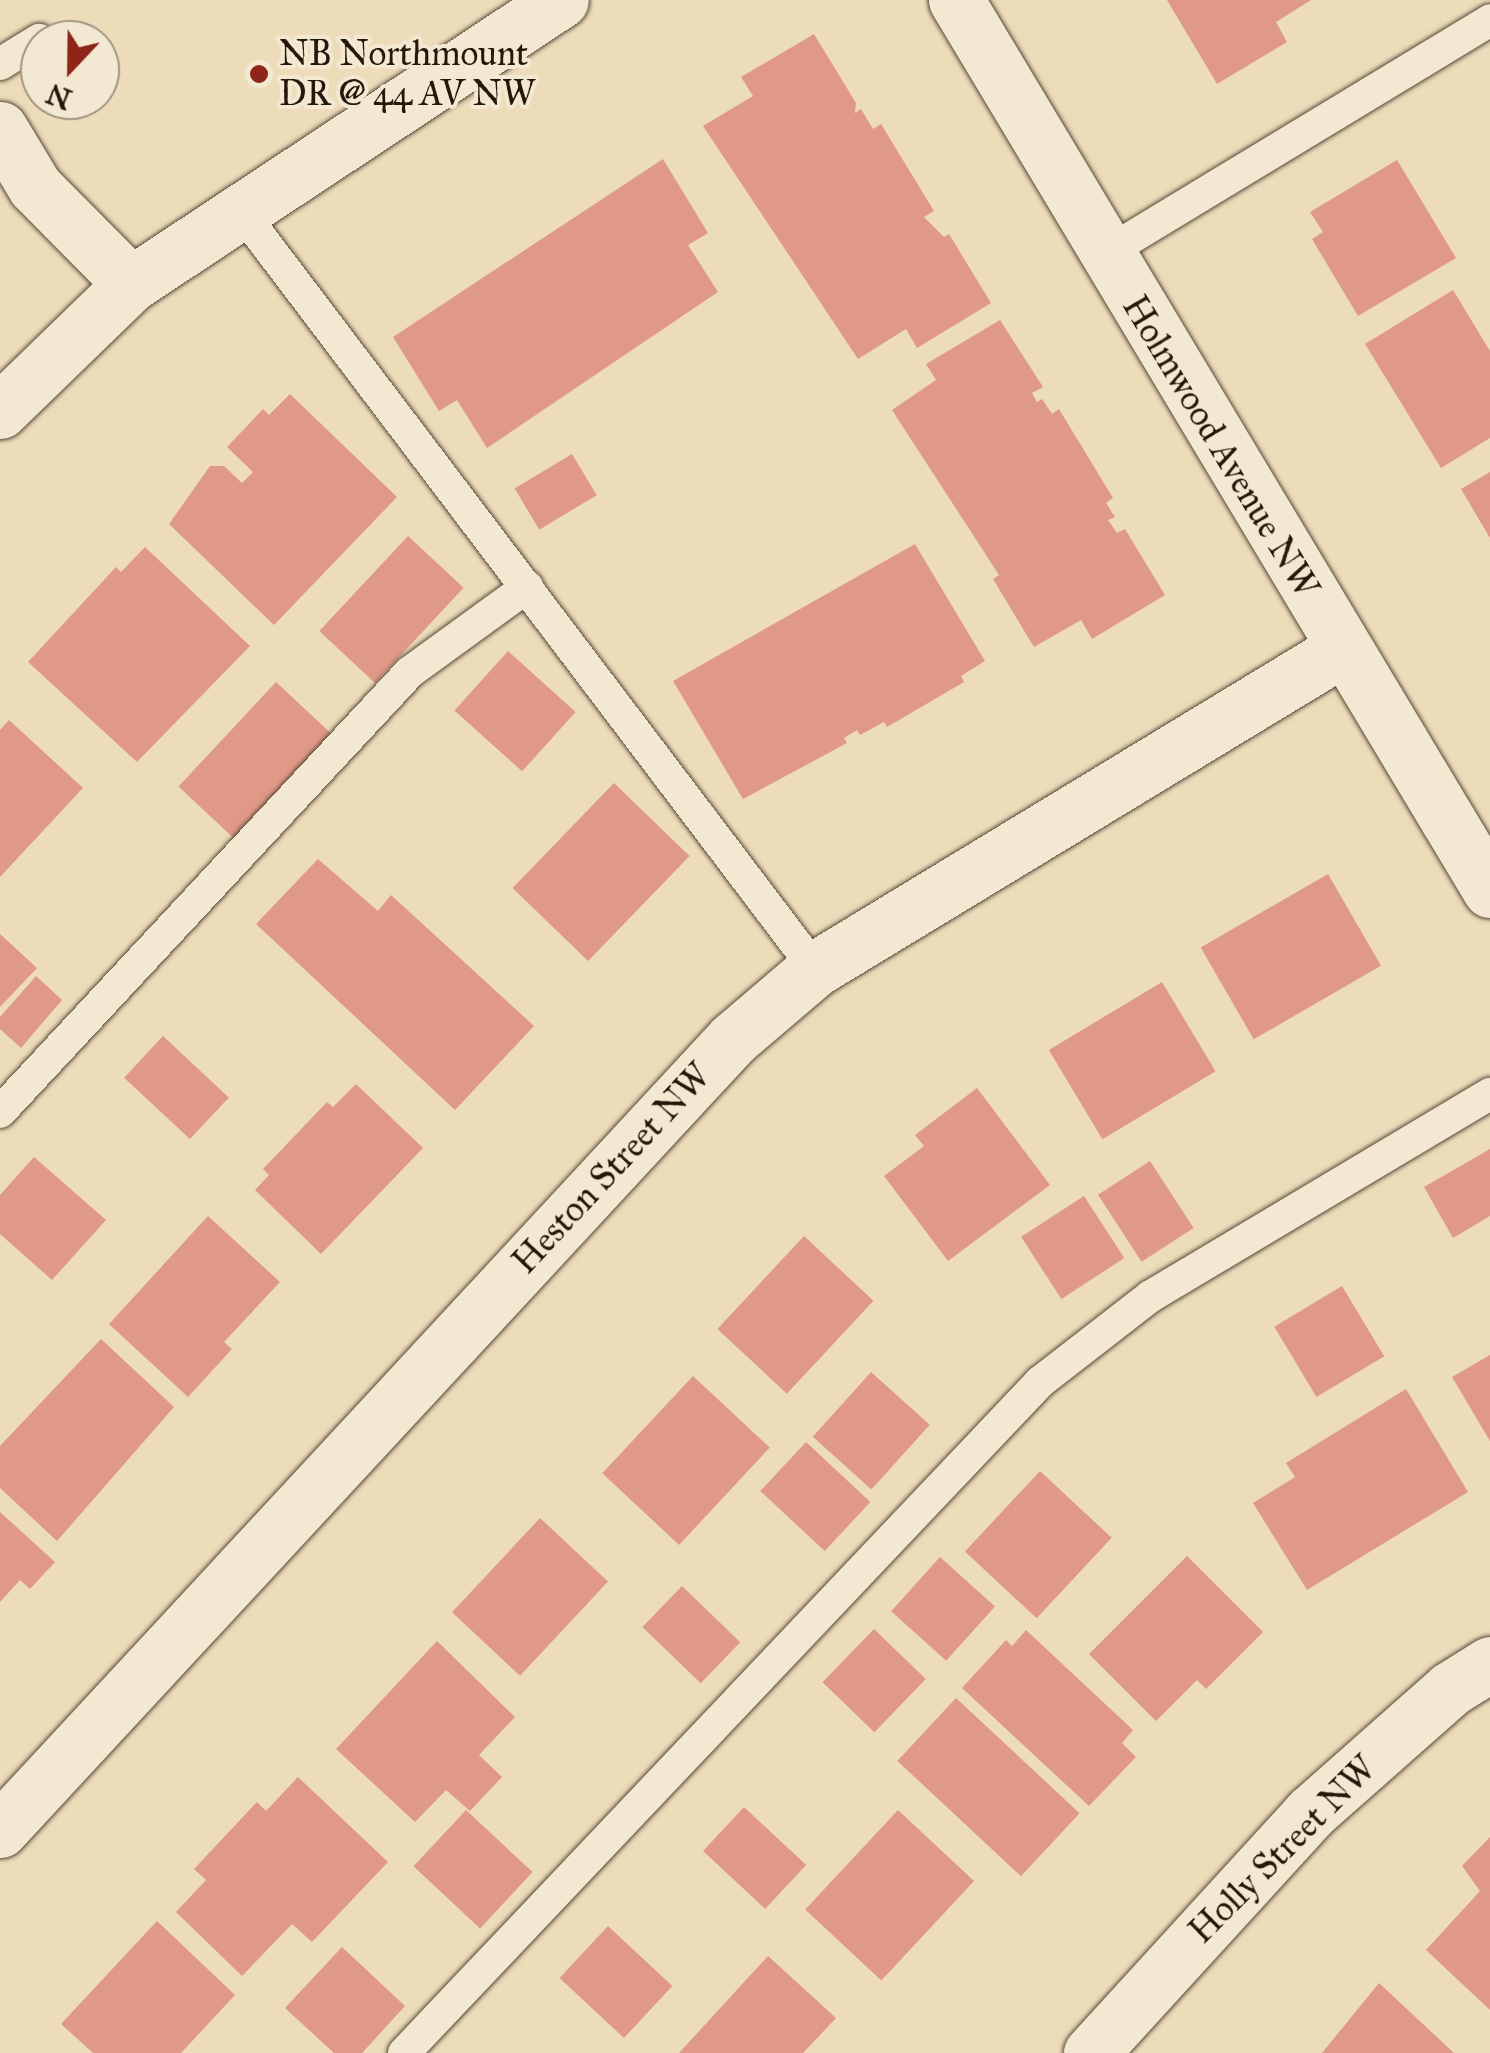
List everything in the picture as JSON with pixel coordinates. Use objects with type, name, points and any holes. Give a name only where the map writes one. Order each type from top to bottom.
[{"type":"street","points":[[0,410],[131,284],[561,0]]},
{"type":"street","name":"Holmwood Avenue NW","points":[[956,0],[1341,650],[1490,890]]},
{"type":"street","points":[[0,130],[35,187],[131,284]]},
{"type":"street","name":"Heston Street NW","points":[[0,1830],[732,1039],[815,970],[1341,650]]},
{"type":"street","name":"Holly Street NW","points":[[1091,2053],[1310,1813],[1450,1690],[1490,1664]]},
{"type":"lane","points":[[1106,253],[1490,20]]},
{"type":"lane","points":[[240,210],[815,970]]},
{"type":"lane","points":[[0,1112],[410,672],[527,587]]},
{"type":"lane","points":[[404,2053],[1040,1382],[1151,1296],[1490,1094]]},
{"type":"building","points":[[1167,0],[1311,0],[1276,22],[1287,42],[1217,84]]},
{"type":"building","points":[[814,34],[856,103],[855,113],[861,109],[873,129],[881,124],[934,211],[924,217],[944,237],[949,234],[991,303],[917,348],[906,329],[858,359],[703,126],[753,96],[741,77]]},
{"type":"building","points":[[663,159],[708,233],[688,245],[718,292],[487,448],[457,400],[439,411],[393,337]]},
{"type":"building","points":[[1397,160],[1456,258],[1358,316],[1312,239],[1323,232],[1310,212]]},
{"type":"building","points":[[1453,290],[1490,351],[1490,438],[1441,468],[1365,344]]},
{"type":"building","points":[[1000,320],[1043,387],[1032,393],[1037,402],[1042,399],[1052,414],[1059,409],[1113,498],[1106,503],[1115,517],[1108,520],[1117,533],[1125,529],[1165,595],[1092,639],[1081,620],[1034,647],[993,579],[999,575],[892,410],[936,380],[926,364]]},
{"type":"building","points":[[290,394],[397,497],[274,625],[169,524],[210,466],[224,466],[242,483],[253,472],[227,447],[263,409],[269,415]]},
{"type":"building","points":[[572,454],[597,495],[539,530],[515,489]]},
{"type":"building","points":[[1490,472],[1490,538],[1461,489]]},
{"type":"building","points":[[408,536],[464,588],[375,683],[319,631]]},
{"type":"building","points":[[915,544],[985,661],[961,676],[964,682],[887,727],[884,722],[860,735],[857,730],[844,738],[847,743],[743,799],[673,681]]},
{"type":"building","points":[[145,547],[250,646],[137,762],[28,662],[116,567],[121,572]]},
{"type":"building","points":[[508,651],[576,712],[522,771],[454,710]]},
{"type":"building","points":[[276,682],[334,736],[236,840],[178,787]]},
{"type":"building","points":[[9,720],[83,788],[0,877],[0,730]]},
{"type":"building","points":[[614,783],[690,856],[588,961],[513,888]]},
{"type":"building","points":[[318,859],[378,911],[391,895],[534,1026],[455,1110],[256,924]]},
{"type":"building","points":[[1328,874],[1381,966],[1254,1039],[1201,947]]},
{"type":"building","points":[[0,934],[37,968],[0,1007]]},
{"type":"building","points":[[36,976],[62,1000],[21,1048],[0,1029],[0,1017]]},
{"type":"building","points":[[1162,982],[1216,1071],[1102,1139],[1049,1050]]},
{"type":"building","points":[[163,1036],[229,1097],[190,1139],[124,1078]]},
{"type":"building","points":[[356,1084],[423,1148],[321,1254],[255,1190],[269,1175],[263,1169],[327,1102],[333,1107]]},
{"type":"building","points":[[977,1088],[1050,1185],[948,1261],[884,1176],[924,1146],[915,1135]]},
{"type":"building","points":[[1490,1149],[1490,1216],[1453,1238],[1424,1187]]},
{"type":"building","points":[[34,1157],[106,1220],[52,1280],[0,1234],[0,1195]]},
{"type":"building","points":[[1150,1161],[1194,1228],[1142,1262],[1098,1195]]},
{"type":"building","points":[[1084,1196],[1124,1258],[1061,1299],[1021,1237]]},
{"type":"building","points":[[208,1216],[280,1282],[224,1342],[232,1349],[188,1397],[109,1324]]},
{"type":"building","points":[[804,1236],[873,1301],[787,1394],[717,1329]]},
{"type":"building","points":[[1342,1286],[1384,1356],[1317,1397],[1274,1327]]},
{"type":"building","points":[[101,1339],[174,1407],[57,1541],[0,1488],[0,1446]]},
{"type":"building","points":[[1490,1355],[1490,1441],[1452,1377]]},
{"type":"building","points":[[871,1372],[930,1425],[871,1490],[813,1437]]},
{"type":"building","points":[[693,1376],[770,1448],[679,1545],[602,1473]]},
{"type":"building","points":[[1406,1389],[1468,1492],[1307,1590],[1253,1503],[1295,1477],[1286,1463]]},
{"type":"building","points":[[806,1442],[870,1502],[825,1551],[760,1491]]},
{"type":"building","points":[[1040,1471],[1112,1538],[1037,1618],[965,1551]]},
{"type":"building","points":[[0,1512],[55,1562],[30,1589],[20,1580],[0,1602]]},
{"type":"building","points":[[540,1518],[608,1581],[520,1676],[452,1612]]},
{"type":"building","points":[[1187,1556],[1263,1632],[1206,1689],[1197,1680],[1156,1721],[1089,1654]]},
{"type":"building","points":[[940,1557],[995,1607],[946,1661],[891,1611]]},
{"type":"building","points":[[682,1586],[740,1642],[701,1683],[642,1627]]},
{"type":"building","points":[[874,1629],[926,1679],[874,1732],[823,1682]]},
{"type":"building","points":[[1026,1630],[1133,1730],[1122,1743],[1136,1757],[1089,1806],[962,1688],[1006,1640],[1012,1646]]},
{"type":"building","points":[[437,1641],[515,1717],[479,1755],[502,1777],[470,1811],[446,1790],[415,1822],[336,1749]]},
{"type":"building","points":[[956,1698],[1080,1813],[1021,1876],[897,1761]]},
{"type":"building","points":[[298,1777],[388,1862],[312,1942],[292,1924],[242,1976],[176,1912],[206,1880],[194,1869],[257,1802],[266,1811]]},
{"type":"building","points":[[744,1807],[806,1865],[765,1909],[703,1851]]},
{"type":"building","points":[[466,1810],[533,1872],[480,1928],[413,1866]]},
{"type":"building","points":[[898,1810],[974,1881],[881,1980],[805,1909]]},
{"type":"building","points":[[1490,1837],[1490,2010],[1426,1950],[1480,1891],[1462,1866]]},
{"type":"building","points":[[157,1921],[235,1995],[181,2053],[93,2053],[61,2024]]},
{"type":"building","points":[[608,1926],[672,1986],[624,2038],[560,1978]]},
{"type":"building","points":[[342,1947],[405,2006],[362,2053],[334,2053],[285,2008]]},
{"type":"building","points":[[768,1956],[836,2018],[803,2053],[679,2053]]},
{"type":"building","points":[[1379,1983],[1454,2053],[1322,2053]]},
{"type":"place","name":"NB Northmount DR @ 44 AV NW","points":[[259,74]]}]
